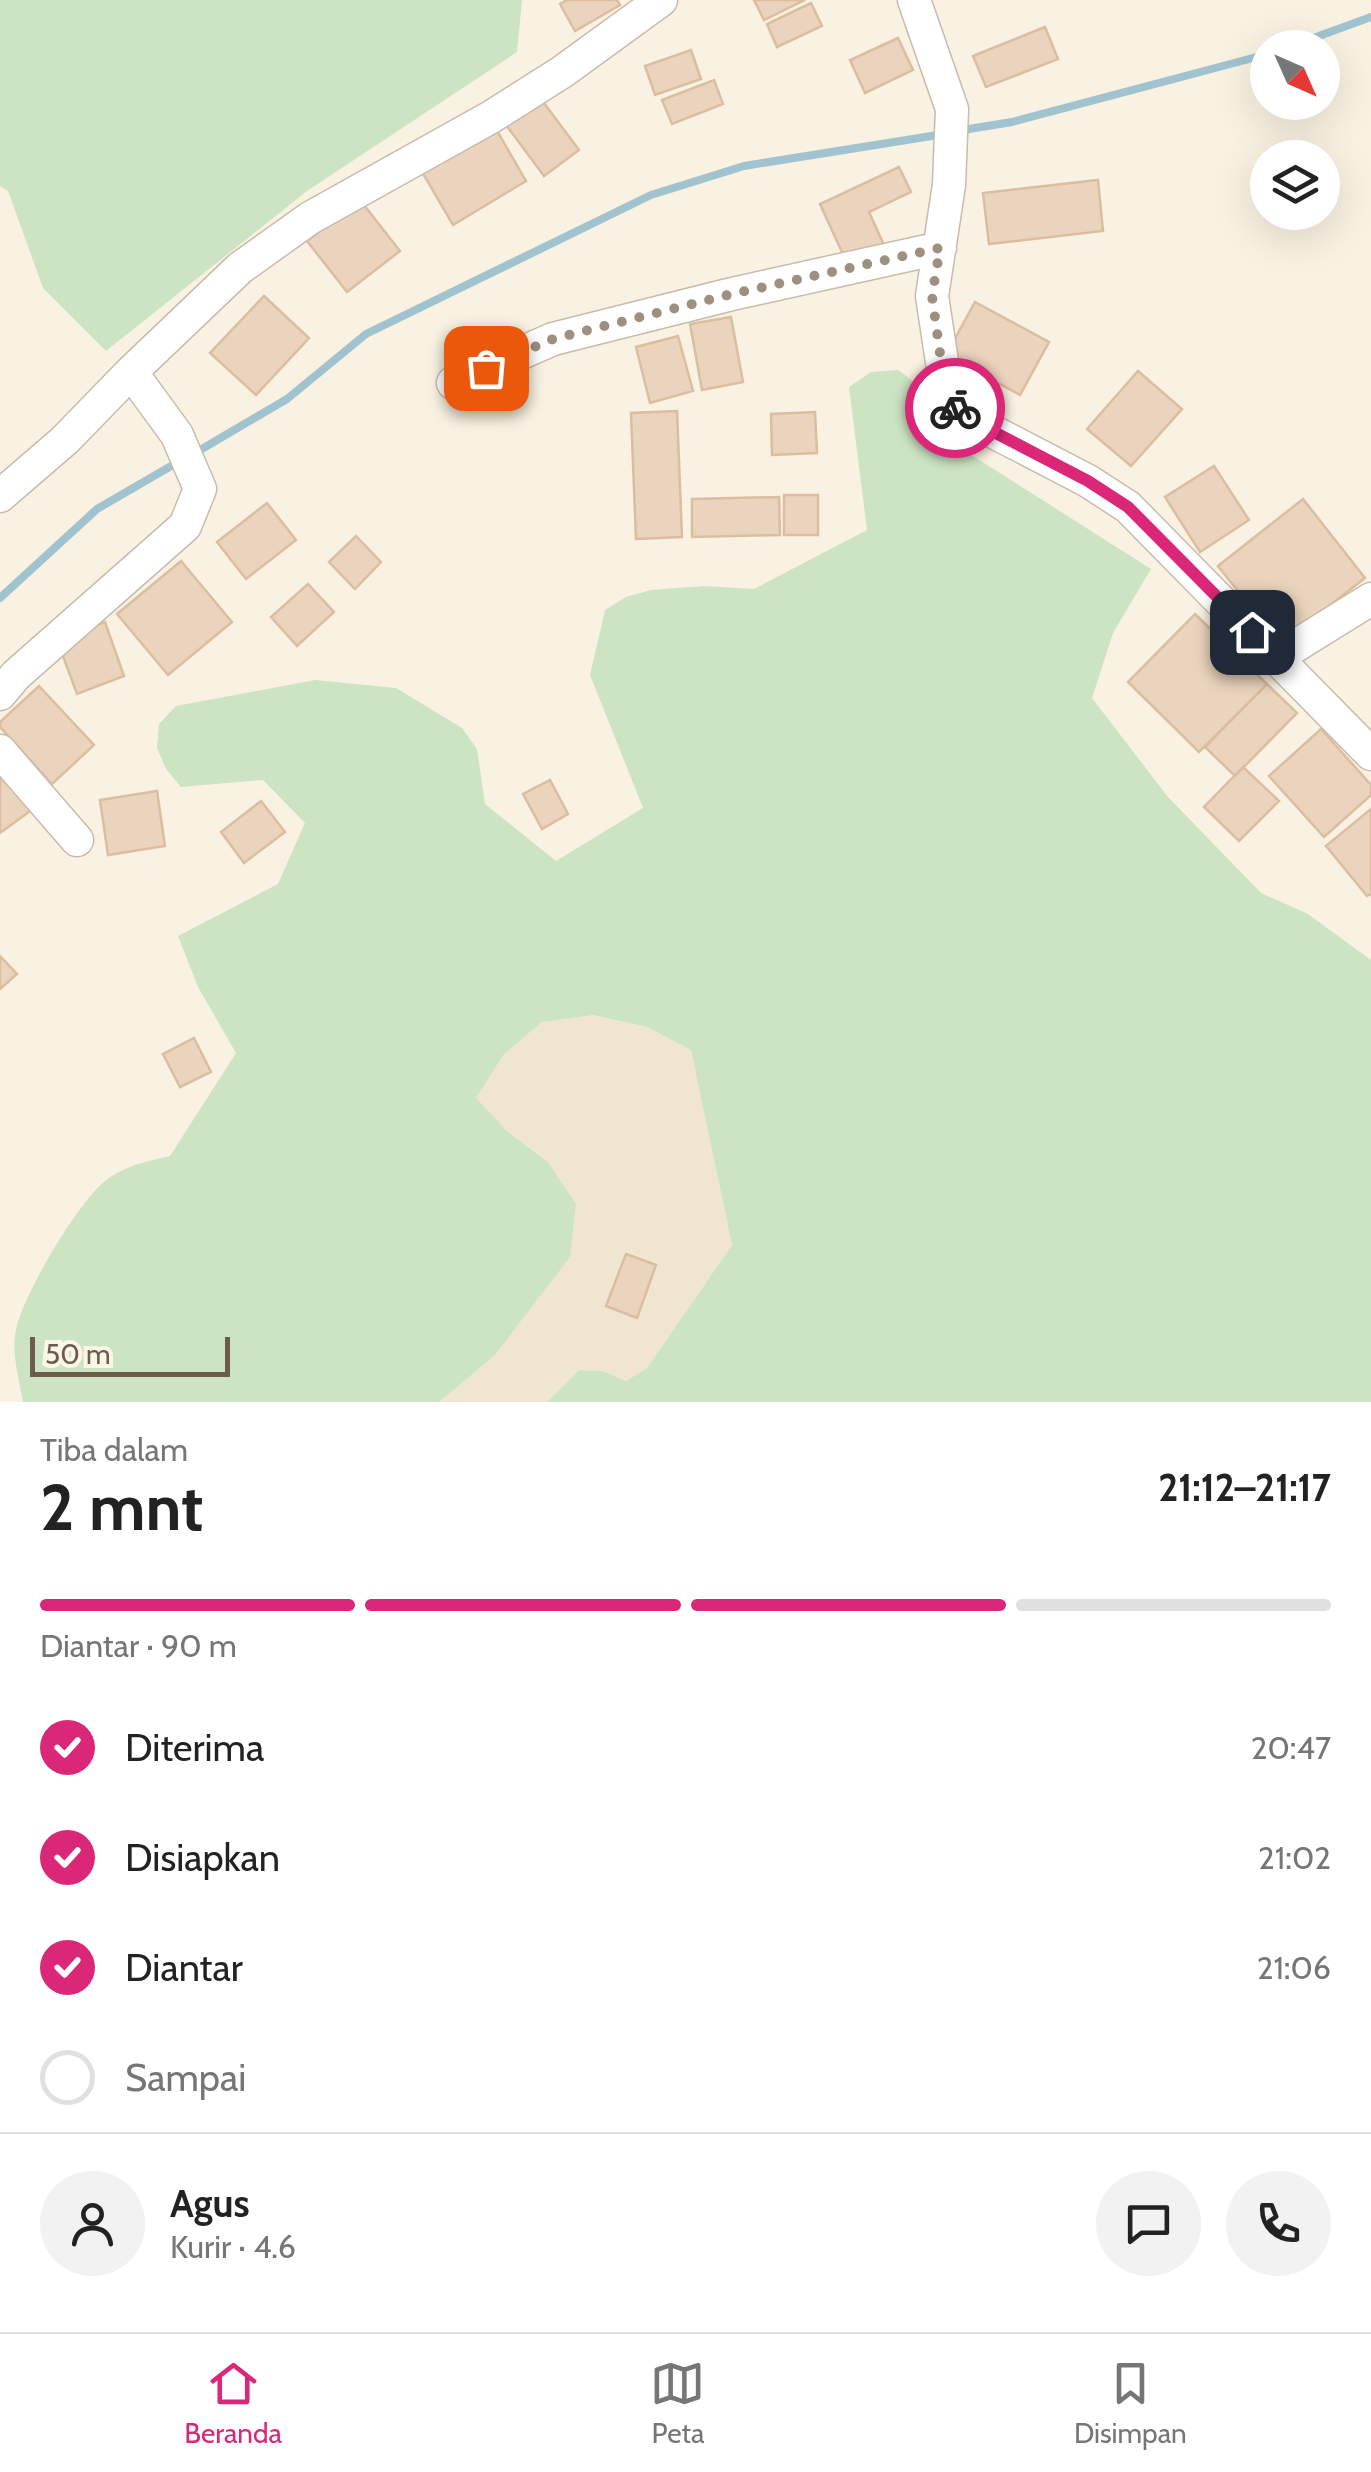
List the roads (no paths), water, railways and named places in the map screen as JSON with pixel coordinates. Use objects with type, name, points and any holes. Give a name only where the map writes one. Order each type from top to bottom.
[{"type":"street","points":[[0,496],[65,440],[240,268],[310,218],[562,72],[661,0]]},
{"type":"street","points":[[914,0],[952,108],[949,185],[932,296],[944,382],[952,405],[963,416],[1088,481],[1128,507],[1371,754]]},
{"type":"street","points":[[452,383],[553,339],[940,248]]},
{"type":"street","points":[[0,694],[16,675],[185,526],[200,489],[176,435],[130,372]]},
{"type":"street","points":[[1276,658],[1371,598]]},
{"type":"street","points":[[0,751],[77,840]]},
{"type":"waterway","points":[[1335,30],[1371,17]]},
{"type":"waterway","points":[[957,131],[1012,122],[1250,59]]},
{"type":"waterway","points":[[195,453],[287,399],[366,334],[651,195],[744,166],[944,134]]},
{"type":"waterway","points":[[0,598],[97,509],[178,462]]}]
